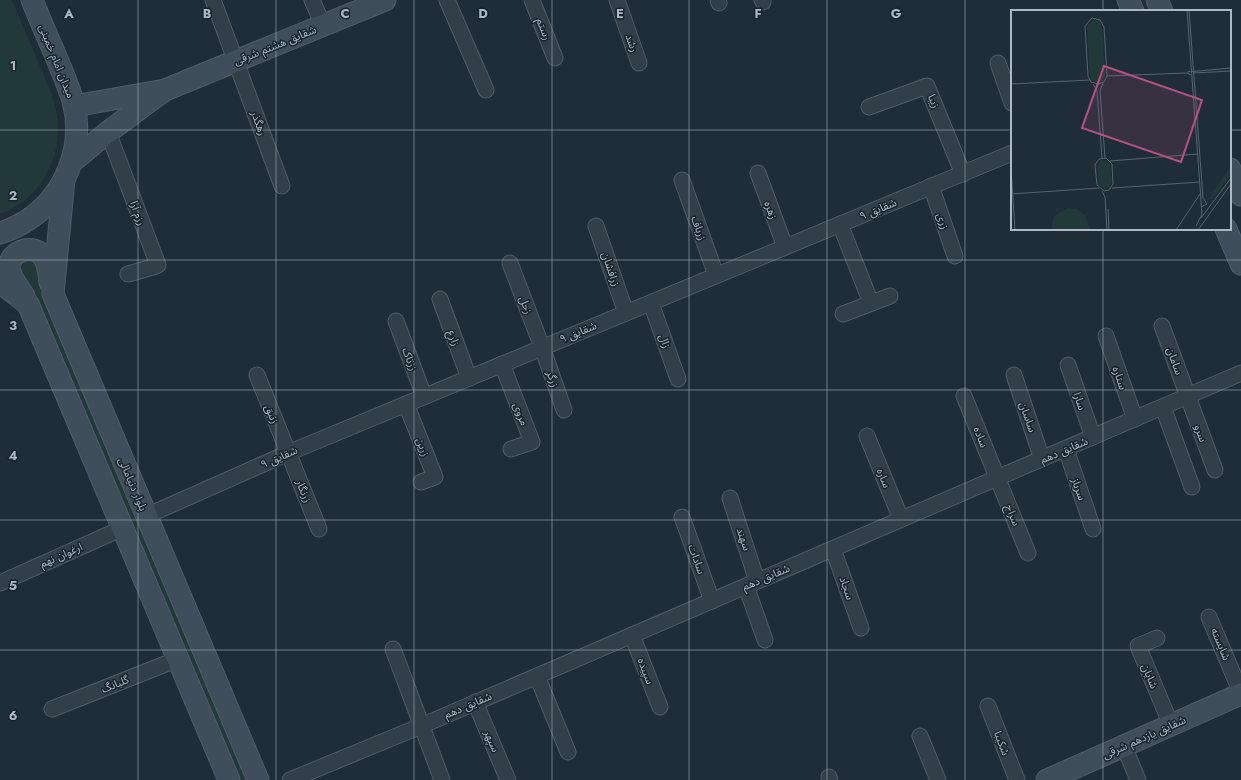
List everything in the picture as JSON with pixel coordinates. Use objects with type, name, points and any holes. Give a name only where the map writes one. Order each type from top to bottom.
[{"type":"main road","name":"میدان امام خمینی","points":[[0,233],[26,221],[41,210],[54,196],[68,171],[76,144],[77,125],[69,89],[32,0]]},
{"type":"main road","name":"شقایق هشتم شرقی","points":[[74,106],[165,90],[385,0]]},
{"type":"main road","points":[[1128,0],[1133,10]]},
{"type":"main road","points":[[1157,0],[1162,10]]},
{"type":"main road","name":"شقایق هشتم شرقی","points":[[68,171],[108,132],[165,90]]},
{"type":"main road","name":"بلوار دنیامالی","points":[[68,171],[52,294],[258,780]]},
{"type":"main road","points":[[1231,171],[1241,195]]},
{"type":"main road","points":[[1226,230],[1241,264]]},
{"type":"main road","points":[[52,294],[46,262],[42,255],[36,250],[27,249],[19,252],[12,258],[9,268],[12,276],[28,304],[229,780]]},
{"type":"main road","points":[[0,282],[28,304]]},
{"type":"main road","name":"شقایق یازدهم شرقی","points":[[1047,780],[1076,774],[1124,746],[1241,694]]},
{"type":"street","name":"رهگذر","points":[[213,0],[282,186]]},
{"type":"street","points":[[312,0],[323,26]]},
{"type":"street","points":[[447,0],[486,90]]},
{"type":"street","name":"رستم","points":[[532,0],[555,58]]},
{"type":"street","name":"رشد","points":[[617,0],[639,63]]},
{"type":"street","points":[[998,63],[1011,100]]},
{"type":"street","name":"زیبا","points":[[869,107],[927,86],[963,174]]},
{"type":"street","name":"رزم آرا","points":[[108,132],[158,265],[128,274]]},
{"type":"street","name":"شقایق ۹","points":[[146,516],[288,453],[542,347],[931,186],[1011,157]]},
{"type":"street","name":"زهره","points":[[758,173],[785,247]]},
{"type":"street","name":"زرباف","points":[[682,180],[716,275]]},
{"type":"street","name":"زری","points":[[931,186],[955,256]]},
{"type":"street","points":[[840,224],[871,303]]},
{"type":"street","name":"زرافشان","points":[[596,226],[626,313]]},
{"type":"street","name":"زحل","points":[[510,263],[542,347]]},
{"type":"street","points":[[843,314],[890,296]]},
{"type":"street","name":"زارع","points":[[440,299],[469,378]]},
{"type":"street","name":"زال","points":[[651,303],[678,379]]},
{"type":"street","name":"زرتاک","points":[[396,321],[424,396]]},
{"type":"street","name":"سامان","points":[[1162,326],[1188,396]]},
{"type":"street","name":"ستاره","points":[[1106,336],[1135,419]]},
{"type":"street","name":"زرگر","points":[[542,347],[564,410]]},
{"type":"street","name":"مروی","points":[[502,364],[532,442],[511,450]]},
{"type":"street","name":"سارا","points":[[1068,365],[1093,437]]},
{"type":"street","name":"شقایق دهم","points":[[290,780],[421,726],[1241,373]]},
{"type":"street","name":"زنبق","points":[[257,375],[288,453]]},
{"type":"street","name":"ساسان","points":[[1014,375],[1042,459]]},
{"type":"street","name":"ساده","points":[[964,396],[998,478]]},
{"type":"street","name":"سرو","points":[[1188,396],[1215,470]]},
{"type":"street","name":"زرین","points":[[406,404],[435,477],[421,482]]},
{"type":"street","points":[[1163,407],[1192,487]]},
{"type":"street","name":"ساره","points":[[867,436],[901,519]]},
{"type":"street","name":"سرباز","points":[[1066,449],[1093,529]]},
{"type":"street","name":"زرنگار","points":[[288,453],[319,529]]},
{"type":"street","name":"سراج","points":[[998,478],[1028,553]]},
{"type":"street","name":"سهند","points":[[730,498],[765,640]]},
{"type":"street","name":"سادات","points":[[682,517],[712,601]]},
{"type":"street","name":"ارغوان نهم","points":[[0,583],[123,528]]},
{"type":"street","name":"سجاد","points":[[833,549],[861,628]]},
{"type":"street","name":"شایسته","points":[[1210,617],[1241,694]]},
{"type":"street","name":"سپیده","points":[[632,635],[660,707]]},
{"type":"street","name":"شایان","points":[[1157,638],[1138,646],[1171,725]]},
{"type":"street","points":[[393,648],[442,780]]},
{"type":"street","name":"گلبانگ","points":[[52,709],[178,659]]},
{"type":"street","points":[[537,676],[568,752]]},
{"type":"street","name":"سپهر","points":[[475,702],[508,780]]},
{"type":"street","name":"شکیبا","points":[[988,706],[1017,780]]},
{"type":"street","points":[[920,736],[938,780]]},
{"type":"street","points":[[1124,746],[1138,780]]},
{"type":"green space","points":[[0,0],[12,0],[52,95],[57,114],[58,140],[50,167],[35,191],[13,208],[0,214]]},
{"type":"green space","points":[[32,259],[38,265],[44,298],[248,780],[239,780],[20,272],[22,262]]}]
